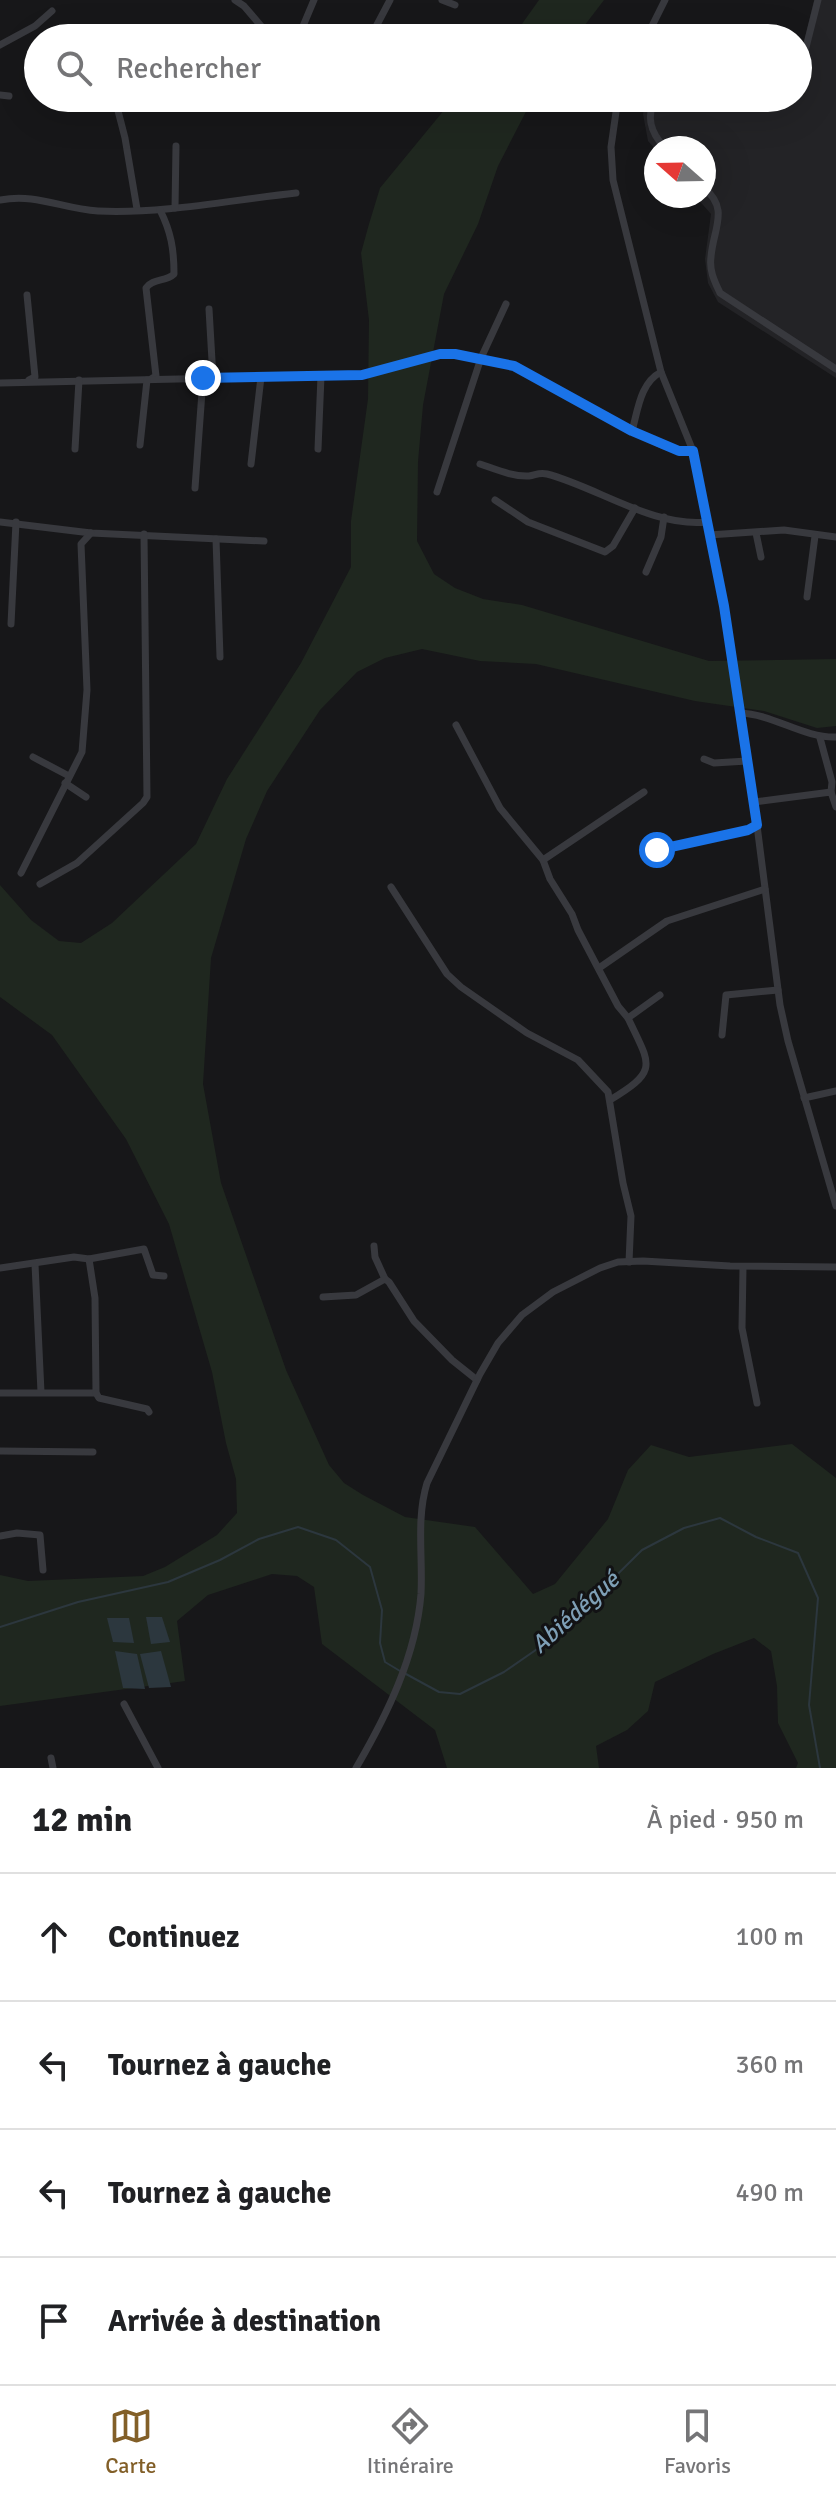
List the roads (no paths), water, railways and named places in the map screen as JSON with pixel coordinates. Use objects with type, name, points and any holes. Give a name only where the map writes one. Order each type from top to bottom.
[{"type":"street","points":[[235,0],[259,24]]},
{"type":"street","points":[[304,24],[314,0]]},
{"type":"street","points":[[377,24],[390,0]]},
{"type":"street","points":[[442,0],[455,5]]},
{"type":"street","points":[[653,24],[665,0]]},
{"type":"street","points":[[812,24],[818,0]]},
{"type":"street","points":[[37,24],[52,11]]},
{"type":"street","points":[[0,45],[24,32]]},
{"type":"street","points":[[116,112],[125,138],[137,209]]},
{"type":"street","points":[[615,112],[612,125],[613,180],[661,372],[693,451],[740,713],[778,990],[788,1041],[836,1206]]},
{"type":"street","points":[[652,112],[650,123],[654,136]]},
{"type":"street","points":[[175,208],[176,146]]},
{"type":"street","points":[[0,200],[35,197],[97,211],[160,210],[296,193]]},
{"type":"street","points":[[716,197],[719,207],[710,259],[720,293],[836,369]]},
{"type":"street","points":[[149,380],[156,376],[146,288],[149,283],[174,274],[174,245],[160,210]]},
{"type":"street","points":[[27,295],[35,377],[27,381]]},
{"type":"street","points":[[437,492],[481,358],[506,304]]},
{"type":"street","points":[[209,309],[213,378]]},
{"type":"street","points":[[0,383],[362,375],[440,354],[481,358],[514,366],[632,431],[679,451],[693,451]]},
{"type":"street","points":[[632,431],[645,388],[653,376],[661,372]]},
{"type":"street","points":[[318,449],[321,376]]},
{"type":"street","points":[[251,464],[261,377]]},
{"type":"street","points":[[195,488],[203,378]]},
{"type":"street","points":[[75,449],[79,380]]},
{"type":"street","points":[[140,445],[149,380]]},
{"type":"street","points":[[480,464],[511,474],[528,476],[542,473],[664,517],[693,523],[707,522]]},
{"type":"street","points":[[495,500],[528,522],[601,551],[613,546],[635,508]]},
{"type":"street","points":[[646,572],[661,537],[664,517]]},
{"type":"street","points":[[0,522],[91,533],[264,541]]},
{"type":"street","points":[[11,624],[16,522]]},
{"type":"street","points":[[709,535],[784,530],[836,537]]},
{"type":"street","points":[[21,873],[82,752],[87,690],[81,544],[91,533]]},
{"type":"street","points":[[756,533],[761,557]]},
{"type":"street","points":[[40,884],[77,863],[147,797],[144,534]]},
{"type":"street","points":[[807,597],[815,536]]},
{"type":"street","points":[[216,539],[220,657]]},
{"type":"street","points":[[740,713],[790,725],[820,738],[836,737]]},
{"type":"street","points":[[456,725],[500,808],[543,860],[550,879],[572,914],[618,1006],[644,1048],[645,1074],[633,1086],[610,1100]]},
{"type":"street","points":[[820,738],[836,807]]},
{"type":"street","points":[[33,757],[86,797]]},
{"type":"street","points":[[704,759],[714,763],[747,761]]},
{"type":"street","points":[[543,860],[644,792]]},
{"type":"street","points":[[754,802],[831,792]]},
{"type":"street","points":[[657,850],[748,830],[757,825]]},
{"type":"street","points":[[391,887],[447,974],[527,1033],[578,1060],[608,1092],[631,1216],[629,1262]]},
{"type":"street","points":[[599,968],[667,921],[765,889]]},
{"type":"street","points":[[722,1035],[726,995],[778,990]]},
{"type":"street","points":[[628,1018],[660,995]]},
{"type":"street","points":[[804,1098],[836,1091]]},
{"type":"street","points":[[374,1246],[375,1257],[385,1279],[394,1285],[414,1321],[452,1360],[477,1380]]},
{"type":"street","points":[[0,1268],[74,1257],[89,1259],[144,1249],[153,1275],[164,1276]]},
{"type":"street","points":[[89,1259],[95,1298],[96,1393],[99,1398],[149,1412]]},
{"type":"street","points":[[360,1766],[407,1660],[418,1620],[422,1498],[438,1457],[477,1380],[498,1343],[522,1315],[553,1292],[600,1268],[629,1262],[836,1267]]},
{"type":"street","points":[[35,1264],[41,1392]]},
{"type":"street","points":[[743,1267],[742,1328],[757,1403]]},
{"type":"street","points":[[323,1297],[356,1295],[385,1279]]},
{"type":"street","points":[[0,1393],[96,1393]]},
{"type":"street","points":[[0,1451],[93,1452]]},
{"type":"street","points":[[0,1536],[17,1533],[40,1535],[43,1570]]},
{"type":"street","points":[[124,1704],[158,1768]]},
{"type":"street","points":[[51,1758],[53,1768]]},
{"type":"waterway","name":"Abiédégué","points":[[406,1674],[439,1692],[460,1694],[504,1672],[553,1638],[642,1550],[684,1528],[720,1518],[756,1537],[798,1553],[818,1598],[809,1705],[820,1768]]},
{"type":"waterway","name":"Abiédégué","points":[[0,1627],[78,1602],[168,1582],[259,1539],[298,1527],[336,1540],[370,1567],[382,1610],[380,1643],[385,1662],[400,1671]]}]
